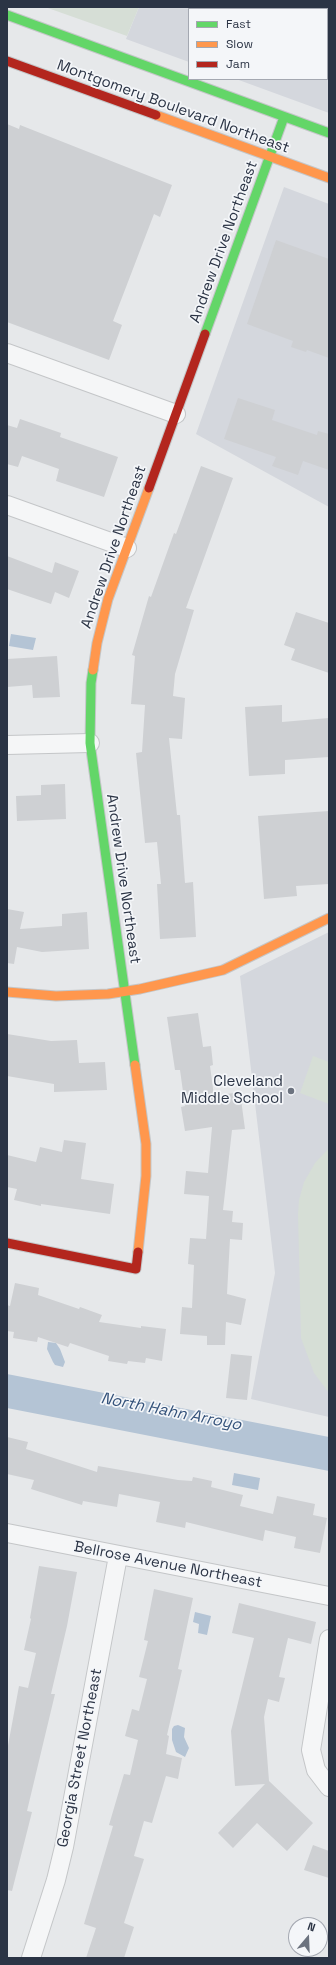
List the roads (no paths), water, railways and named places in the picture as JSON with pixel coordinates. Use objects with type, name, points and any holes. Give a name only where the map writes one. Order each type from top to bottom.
[{"type":"street","name":"Montgomery Boulevard Northeast","points":[[7,15],[329,133]]},
{"type":"street","name":"Montgomery Boulevard Northeast","points":[[7,61],[329,178]]},
{"type":"street","name":"Andrew Drive Northeast","points":[[7,1243],[136,1269],[146,1176],[146,1144],[90,743],[91,683],[97,643],[108,599],[284,117]]},
{"type":"street","points":[[7,353],[176,414]]},
{"type":"street","points":[[7,505],[127,548]]},
{"type":"street","points":[[7,745],[90,743]]},
{"type":"street","points":[[7,992],[56,996],[125,992],[223,970],[329,918]]},
{"type":"street","name":"Bellrose Avenue Northeast","points":[[7,1533],[118,1556],[329,1596]]},
{"type":"street","name":"Georgia Street Northeast","points":[[31,1958],[56,1880],[64,1847],[118,1556]]},
{"type":"street","points":[[329,1639],[311,1750],[316,1770],[329,1787]]},
{"type":"water","points":[[11,634],[36,638],[33,650],[9,646]]},
{"type":"water","points":[[48,1342],[56,1343],[60,1349],[65,1362],[63,1367],[55,1365],[53,1362],[47,1349]]},
{"type":"water","name":"North Hahn Arroyo","points":[[7,1374],[329,1437],[329,1471],[7,1408]]},
{"type":"water","points":[[234,1473],[260,1478],[258,1490],[232,1485]]},
{"type":"water","points":[[195,1612],[211,1616],[207,1635],[198,1633],[199,1624],[193,1622]]},
{"type":"water","points":[[178,1725],[185,1728],[184,1737],[189,1748],[185,1757],[176,1752],[172,1740],[172,1729],[174,1726]]},
{"type":"place","name":"Cleveland Middle School","points":[[291,1091]]}]
